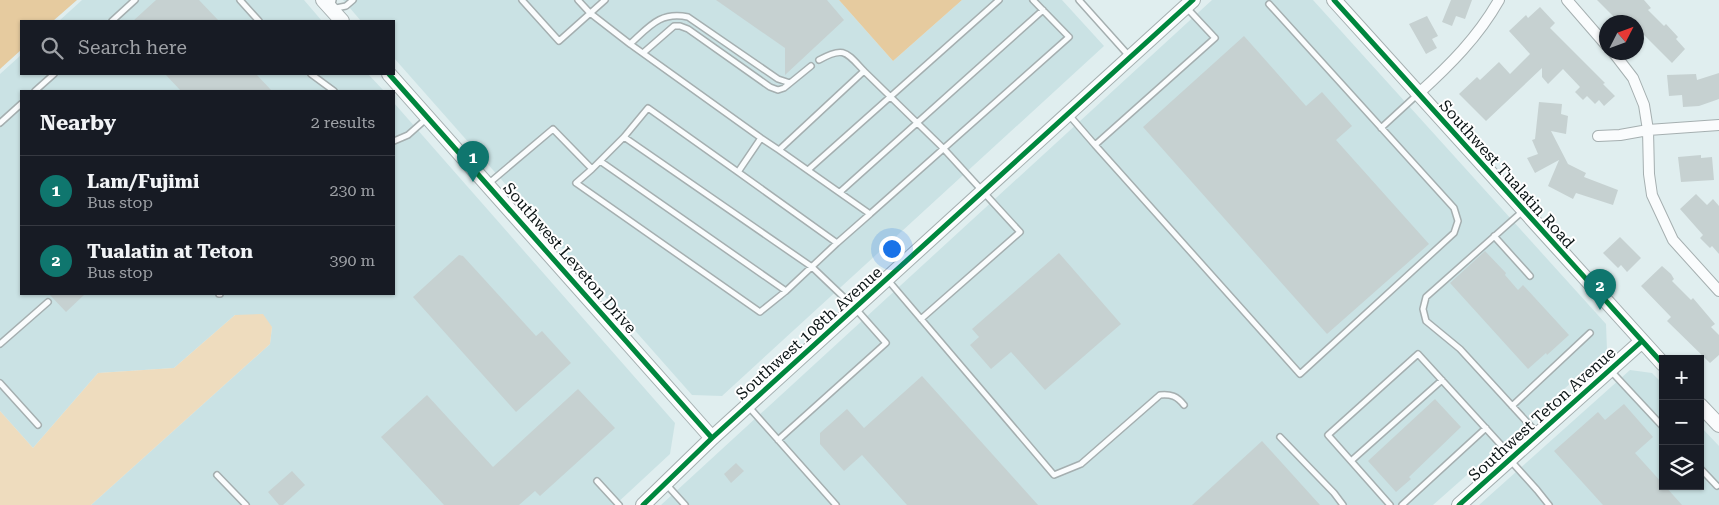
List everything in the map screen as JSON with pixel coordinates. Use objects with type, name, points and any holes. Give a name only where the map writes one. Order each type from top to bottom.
[{"type":"street","name":"Southwest Tualatin Road","points":[[1334,0],[1659,360]]},
{"type":"street","points":[[1418,94],[1465,50],[1488,20],[1499,0]]},
{"type":"street","points":[[1567,0],[1599,37]]},
{"type":"street","points":[[329,3],[341,20]]},
{"type":"street","name":"Southwest 108th Avenue","points":[[643,505],[712,438],[1190,3]]},
{"type":"street","points":[[1619,60],[1633,78],[1644,105],[1648,130],[1649,174],[1652,195],[1673,240],[1719,292]]},
{"type":"street","name":"Southwest Leveton Drive","points":[[389,75],[712,438]]},
{"type":"street","points":[[1598,136],[1719,125]]},
{"type":"street","name":"Southwest Teton Avenue","points":[[1458,505],[1642,341]]},
{"type":"street","points":[[1704,409],[1719,425]]},
{"type":"lane","points":[[113,20],[135,0]]},
{"type":"lane","points":[[240,0],[258,20]]},
{"type":"lane","points":[[329,3],[346,6],[353,0]]},
{"type":"lane","points":[[522,0],[559,41],[605,0]]},
{"type":"lane","points":[[578,0],[590,14],[642,53],[870,214]]},
{"type":"lane","points":[[808,170],[999,0]]},
{"type":"lane","points":[[837,244],[648,108],[624,137],[576,184],[760,312],[786,291],[943,148],[1069,37],[1033,0]]},
{"type":"lane","points":[[1079,0],[1130,57]]},
{"type":"lane","points":[[1095,145],[1215,38],[1190,3]]},
{"type":"lane","points":[[1068,114],[1300,374],[1454,233],[1458,220],[1454,208],[1269,4]]},
{"type":"lane","points":[[840,192],[1043,10]]},
{"type":"lane","points":[[630,44],[657,20],[673,15],[688,17],[778,79],[790,83]]},
{"type":"lane","points":[[642,53],[674,26],[680,26],[688,29],[770,87],[778,90],[784,88],[810,66]]},
{"type":"lane","points":[[819,60],[833,52],[841,52],[850,56],[918,122],[1020,232],[922,319]]},
{"type":"lane","points":[[780,150],[864,71]]},
{"type":"lane","points":[[36,90],[53,75]]},
{"type":"lane","points":[[312,75],[333,90]]},
{"type":"lane","points":[[1381,128],[1418,94]]},
{"type":"lane","points":[[0,123],[20,105]]},
{"type":"lane","points":[[395,141],[408,135],[428,118]]},
{"type":"lane","points":[[487,184],[553,129],[592,169]]},
{"type":"lane","points":[[624,137],[812,267],[855,308],[886,343],[778,440]]},
{"type":"lane","points":[[738,172],[761,138]]},
{"type":"lane","points":[[600,161],[786,291]]},
{"type":"lane","points":[[1524,210],[1426,297],[1423,309],[1426,320],[1460,349],[1538,434]]},
{"type":"lane","points":[[1494,236],[1530,276]]},
{"type":"lane","points":[[887,279],[1054,475],[1081,464],[1160,394],[1177,397],[1184,405]]},
{"type":"lane","points":[[0,344],[48,302]]},
{"type":"lane","points":[[1512,406],[1590,333]]},
{"type":"lane","points":[[1390,505],[1328,436],[1418,354],[1486,428],[1549,505]]},
{"type":"lane","points":[[1610,369],[1659,423]]},
{"type":"lane","points":[[1351,461],[1442,380]]},
{"type":"lane","points":[[0,382],[38,425]]},
{"type":"lane","points":[[748,406],[836,505]]},
{"type":"lane","points":[[1402,505],[1486,428]]},
{"type":"lane","points":[[1280,438],[1334,493],[1343,505]]},
{"type":"lane","points":[[1704,472],[1716,486]]},
{"type":"lane","points":[[217,475],[246,505]]},
{"type":"lane","points":[[597,481],[620,505]]},
{"type":"lane","points":[[665,483],[685,505]]},
{"type":"shaded area","points":[[0,0],[77,0],[54,20],[20,20],[20,51],[0,69]]},
{"type":"shaded area","points":[[82,0],[304,0],[321,20],[60,20]]},
{"type":"shaded area","points":[[343,0],[839,0],[893,61],[962,0],[1062,0],[1104,46],[722,396],[692,395],[395,59],[395,20],[360,20]]},
{"type":"shaded area","points":[[839,0],[962,0],[893,61]]},
{"type":"shaded area","points":[[1212,0],[1313,0],[1606,324],[1607,351],[1433,505],[661,505]]},
{"type":"shaded area","points":[[20,56],[20,75],[369,75],[383,90],[20,90],[20,295],[395,295],[395,104],[675,423],[670,454],[615,505],[91,505],[270,344],[272,327],[235,315],[174,368],[98,373],[33,448],[0,411],[0,74]]},
{"type":"shaded area","points":[[263,314],[272,327],[270,344],[91,505],[0,505],[0,411],[33,448],[98,373],[174,368],[235,315]]},
{"type":"shaded area","points":[[1630,370],[1652,373],[1659,380],[1659,490],[1704,490],[1704,430],[1719,446],[1719,505],[1479,505]]},
{"type":"building","points":[[156,0],[199,0],[218,20],[134,20]]},
{"type":"building","points":[[716,0],[827,0],[844,20],[785,75],[785,48]]},
{"type":"building","points":[[1451,0],[1472,0],[1465,19],[1456,16],[1452,26],[1442,22]]},
{"type":"building","points":[[1597,0],[1644,0],[1651,8],[1648,10],[1664,26],[1666,24],[1678,37],[1676,39],[1685,49],[1672,63],[1644,35],[1644,15],[1612,15]]},
{"type":"building","points":[[1540,7],[1555,23],[1550,28],[1605,83],[1603,84],[1615,96],[1604,106],[1599,100],[1595,104],[1587,96],[1583,100],[1575,92],[1580,87],[1563,69],[1548,84],[1542,77],[1542,68],[1486,121],[1459,94],[1477,77],[1480,80],[1499,62],[1510,74],[1530,54],[1509,31],[1526,15],[1528,18]]},
{"type":"building","points":[[1427,16],[1438,36],[1432,39],[1437,48],[1426,54],[1409,24]]},
{"type":"building","points":[[1244,36],[1306,106],[1322,92],[1352,126],[1336,140],[1429,244],[1327,334],[1143,127]]},
{"type":"building","points":[[1719,73],[1719,99],[1699,106],[1683,107],[1682,95],[1669,96],[1667,75],[1696,74],[1697,80]]},
{"type":"building","points":[[166,75],[257,75],[271,90],[180,90]]},
{"type":"building","points":[[1539,102],[1562,104],[1561,114],[1568,116],[1566,134],[1551,131],[1568,164],[1586,173],[1584,177],[1618,190],[1613,205],[1576,193],[1573,199],[1548,186],[1559,160],[1535,173],[1527,158],[1538,154],[1532,140],[1535,139]]},
{"type":"building","points":[[1701,155],[1701,158],[1712,157],[1714,180],[1681,182],[1678,157]]},
{"type":"building","points":[[1696,194],[1707,205],[1713,199],[1719,206],[1719,254],[1712,246],[1710,248],[1700,238],[1703,235],[1680,209]]},
{"type":"building","points":[[1620,237],[1641,258],[1627,272],[1621,265],[1618,268],[1603,253]]},
{"type":"building","points":[[1485,251],[1506,273],[1505,275],[1518,290],[1523,285],[1569,335],[1528,369],[1450,283]]},
{"type":"building","points":[[1059,253],[1121,324],[1045,390],[1011,352],[991,369],[970,345],[979,337],[972,329]]},
{"type":"building","points":[[459,255],[463,256],[536,336],[542,331],[571,363],[516,412],[413,297]]},
{"type":"building","points":[[1662,266],[1671,274],[1674,279],[1672,281],[1691,300],[1693,298],[1715,324],[1711,327],[1719,335],[1719,355],[1710,363],[1704,355],[1667,321],[1671,317],[1641,286]]},
{"type":"building","points":[[50,295],[84,295],[66,312]]},
{"type":"building","points":[[922,376],[1038,505],[907,505],[862,455],[844,471],[820,444],[820,433],[847,409],[864,428]]},
{"type":"building","points":[[578,389],[615,428],[540,496],[535,491],[519,505],[444,505],[381,437],[427,395],[493,467]]},
{"type":"building","points":[[1435,399],[1461,427],[1396,492],[1368,461]]},
{"type":"building","points":[[1624,404],[1653,437],[1635,453],[1659,480],[1659,490],[1669,490],[1682,505],[1603,505],[1554,451],[1598,412],[1605,420]]},
{"type":"building","points":[[1262,441],[1320,505],[1192,505]]},
{"type":"building","points":[[736,463],[744,471],[731,483],[724,474]]},
{"type":"building","points":[[292,471],[305,485],[283,505],[279,505],[268,492]]},
{"type":"cycle path","points":[[643,505],[712,438],[1193,0]]},
{"type":"cycle path","points":[[1334,0],[1659,360]]},
{"type":"cycle path","points":[[390,75],[712,438]]},
{"type":"cycle path","points":[[1459,505],[1642,341]]},
{"type":"place","name":"Lam/Fujimi","points":[[473,182]]},
{"type":"place","name":"Tualatin at Teton","points":[[1600,310]]}]
